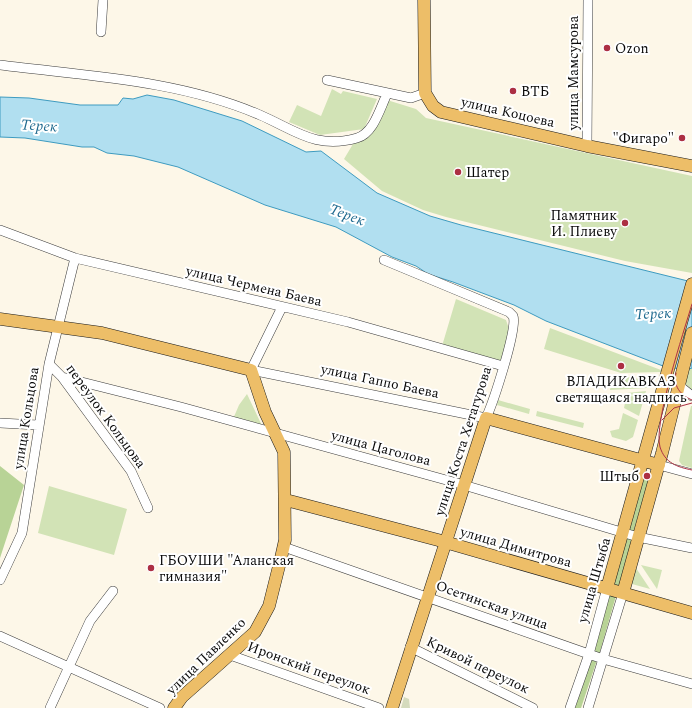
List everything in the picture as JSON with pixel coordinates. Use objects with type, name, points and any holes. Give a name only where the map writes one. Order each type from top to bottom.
[{"type":"main road","points":[[424,0],[425,94]]},
{"type":"main road","name":"улица Коцоева","points":[[425,94],[433,106],[441,112],[587,146],[692,166]]},
{"type":"main road","name":"улица Штыба","points":[[607,588],[692,284]]},
{"type":"main road","name":"улица Гаппо Баева","points":[[0,319],[102,333],[251,370]]},
{"type":"main road","points":[[623,593],[659,465],[679,379],[692,333]]},
{"type":"main road","name":"улица Павленко","points":[[174,708],[182,697],[246,642],[263,619],[272,595],[284,547],[286,500],[284,452],[265,412],[251,370]]},
{"type":"main road","name":"улица Гаппо Баева","points":[[486,418],[643,459],[659,465]]},
{"type":"main road","name":"улица Коста Хетагурова","points":[[392,708],[444,542],[486,418]]},
{"type":"main road","name":"улица Димитрова","points":[[286,500],[444,542],[692,613]]},
{"type":"street","points":[[101,32],[103,0]]},
{"type":"street","name":"улица Мамсурова","points":[[587,146],[588,0]]},
{"type":"street","points":[[0,64],[149,84],[227,102],[261,116],[304,137],[319,141],[344,141],[359,138],[369,131],[386,94]]},
{"type":"street","points":[[327,80],[386,94],[411,98],[425,94]]},
{"type":"street","name":"улица Чермена Баева","points":[[0,230],[75,258],[348,322],[503,366]]},
{"type":"street","name":"улица Кольцова","points":[[0,580],[22,533],[38,425],[49,364],[75,258]]},
{"type":"street","name":"улица Коста Хетагурова","points":[[384,260],[509,312],[513,316],[514,325],[503,366],[486,418]]},
{"type":"street","points":[[251,370],[282,307]]},
{"type":"street","name":"переулок Кольцова","points":[[49,364],[62,378],[131,471],[148,508]]},
{"type":"street","name":"улица Гаппо Баева","points":[[251,370],[486,418]]},
{"type":"street","name":"улица Цаголова","points":[[62,378],[276,433],[464,485],[623,532],[692,548]]},
{"type":"street","points":[[679,379],[682,388],[692,396]]},
{"type":"street","points":[[0,422],[38,425]]},
{"type":"street","name":"улица Гаппо Баева","points":[[659,465],[692,474]]},
{"type":"street","name":"Осетинская улица","points":[[284,547],[589,654],[692,684]]},
{"type":"street","name":"улица Штыба","points":[[570,708],[589,654],[607,588]]},
{"type":"street","points":[[50,708],[90,621],[113,591]]},
{"type":"street","points":[[588,708],[623,593]]},
{"type":"street","points":[[0,636],[160,708]]},
{"type":"street","name":"Кривой переулок","points":[[410,647],[533,708]]},
{"type":"street","name":"Иронский переулок","points":[[230,655],[379,708]]},
{"type":"green space","points":[[332,89],[341,94],[343,91],[377,99],[364,129],[320,135],[289,122],[297,105],[321,116]]},
{"type":"green space","points":[[387,100],[416,109],[426,118],[692,176],[692,273],[625,261],[446,217],[423,210],[382,191],[344,159],[353,144],[374,129]]},
{"type":"green space","points":[[456,299],[506,320],[510,332],[501,363],[442,346]]},
{"type":"green space","points":[[550,328],[661,370],[661,372],[621,373],[544,349]]},
{"type":"green space","points":[[692,368],[692,392],[683,384],[686,370]]},
{"type":"green space","points":[[613,374],[649,381],[647,388],[610,390]]},
{"type":"green space","points":[[646,391],[639,416],[624,408],[627,393]]},
{"type":"green space","points":[[247,394],[264,430],[233,419],[239,405]]},
{"type":"green space","points":[[498,400],[530,409],[529,414],[497,405]]},
{"type":"green space","points":[[691,406],[692,468],[682,465],[679,461]]},
{"type":"green space","points":[[537,411],[584,423],[583,428],[536,416]]},
{"type":"green space","points":[[623,413],[638,420],[633,437],[626,441],[612,437],[610,431],[619,429]]},
{"type":"green space","points":[[0,466],[24,485],[0,558]]},
{"type":"green space","points":[[644,474],[650,476],[633,533],[628,531]]},
{"type":"green space","points":[[49,486],[127,509],[114,555],[38,533]]},
{"type":"green space","points":[[625,538],[633,540],[618,590],[611,588]]},
{"type":"green space","points":[[641,565],[662,570],[657,589]]},
{"type":"green space","points":[[636,568],[650,589],[632,584]]},
{"type":"green space","points":[[610,594],[616,596],[599,655],[593,653]]},
{"type":"green space","points":[[592,658],[597,660],[581,708],[575,708]]},
{"type":"green space","points":[[404,697],[409,699],[410,708],[401,708]]},
{"type":"water","name":"Терек","points":[[147,95],[174,100],[242,121],[306,152],[321,151],[377,193],[430,216],[692,282],[692,368],[686,370],[663,366],[546,321],[514,305],[428,274],[416,266],[392,257],[336,227],[265,205],[178,167],[134,156],[107,153],[94,147],[82,147],[25,138],[0,137],[0,97],[29,98],[80,105],[118,105],[123,98],[133,99]]},
{"type":"tram line","points":[[692,304],[670,377],[659,435],[660,447],[668,461],[677,466],[692,470]]},
{"type":"tram line","points":[[676,373],[675,378],[678,390],[684,396],[692,400]]},
{"type":"tram line","points":[[662,420],[674,408],[692,403]]},
{"type":"place","name":"Ozon","points":[[607,48]]},
{"type":"place","name":"ВТБ","points":[[513,91]]},
{"type":"place","name":"\"Фигаро\"","points":[[682,138]]},
{"type":"place","name":"Шатер","points":[[458,172]]},
{"type":"place","name":"Памятник И. Плиеву","points":[[625,223]]},
{"type":"place","name":"ВЛАДИКАВКАЗ светящаяся надпись","points":[[621,366]]},
{"type":"place","name":"Штыб","points":[[647,476]]},
{"type":"place","name":"ГБОУШИ \"Аланская гимназия\"","points":[[151,568]]}]
